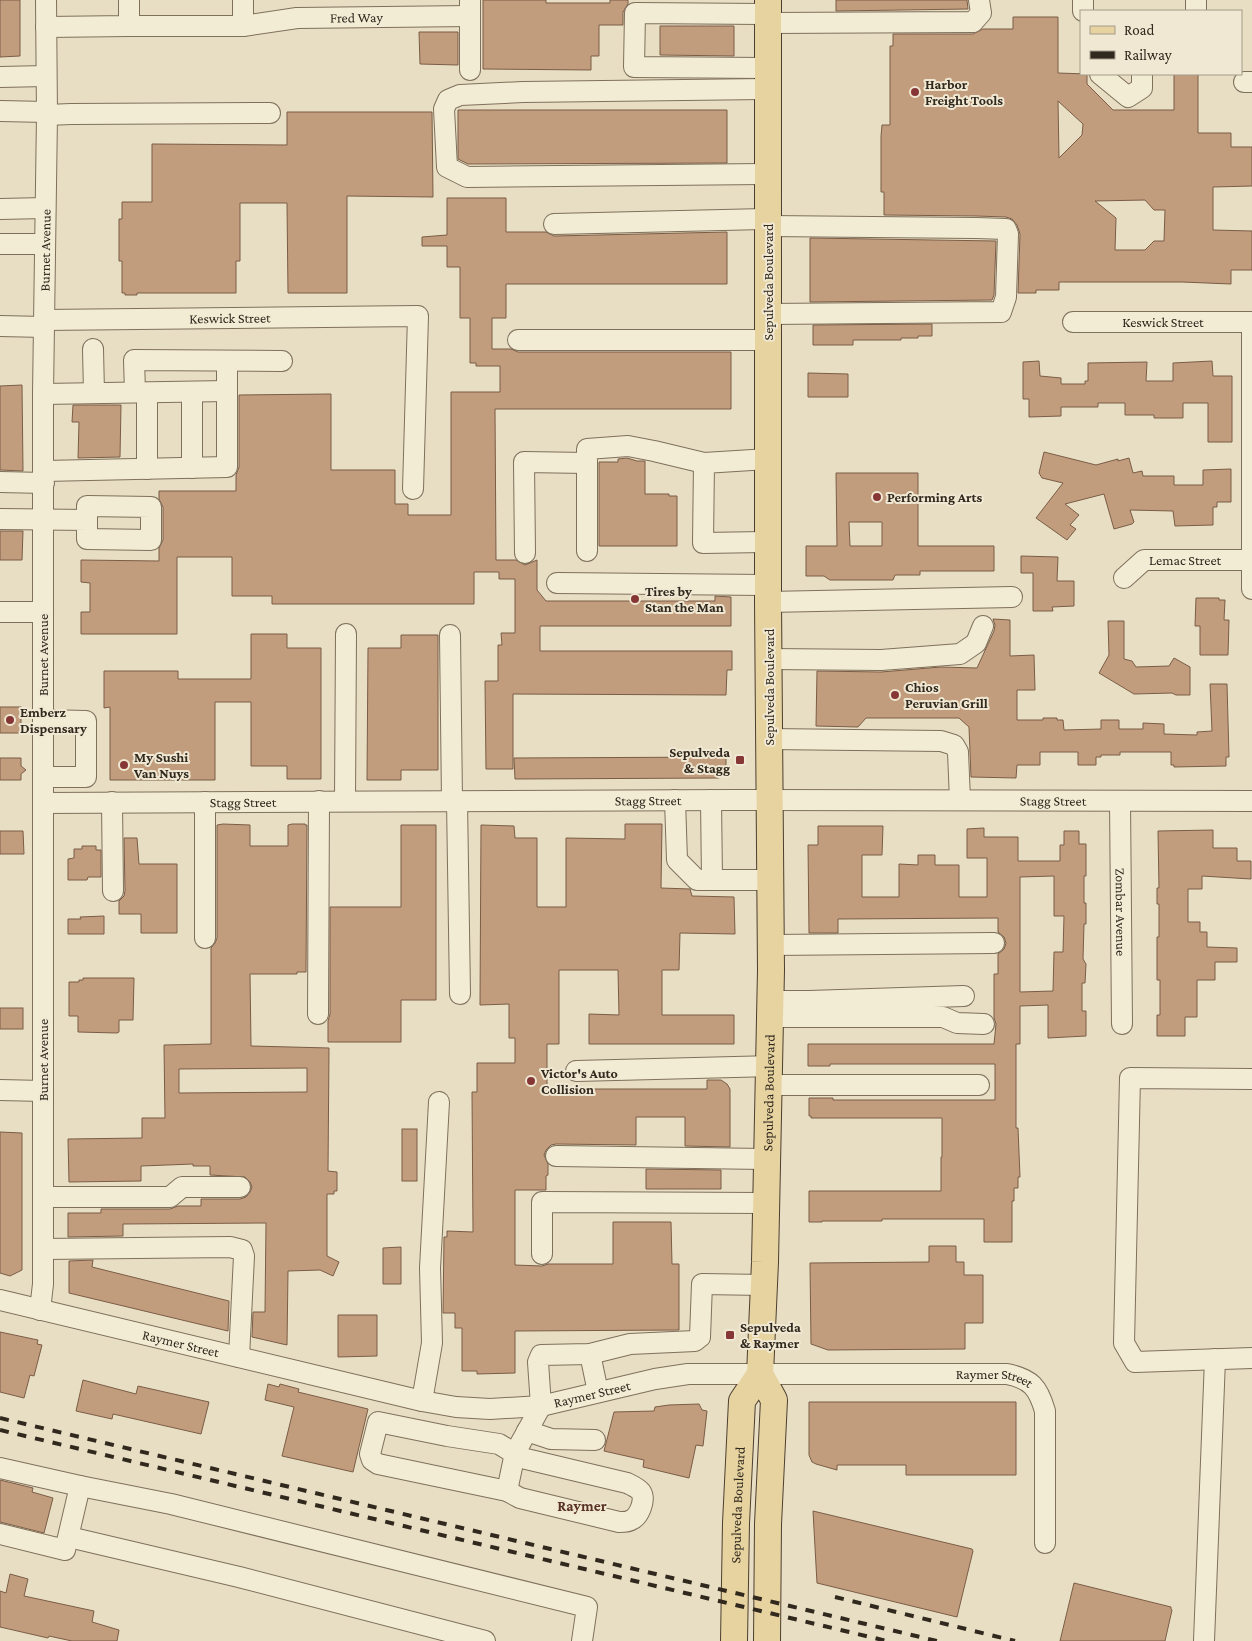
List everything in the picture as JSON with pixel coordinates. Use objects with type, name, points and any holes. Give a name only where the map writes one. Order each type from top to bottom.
[{"type":"main road","name":"Sepulveda Boulevard","points":[[734,1641],[736,1523],[742,1401],[760,1374],[770,1076],[768,12]]},
{"type":"main road","points":[[760,1374],[774,1400],[768,1524],[767,1641]]},
{"type":"street","name":"Burnet Avenue","points":[[40,1310],[43,1284],[43,394],[47,114],[46,0]]},
{"type":"street","points":[[129,0],[129,26]]},
{"type":"street","points":[[242,0],[243,26]]},
{"type":"street","points":[[768,79],[634,67],[635,14],[768,12],[973,22],[980,13],[979,0]]},
{"type":"street","name":"Fred Way","points":[[46,27],[243,26],[357,8],[470,8]]},
{"type":"street","points":[[470,8],[470,70]]},
{"type":"street","points":[[1101,75],[1128,97],[1142,88],[1142,75]]},
{"type":"street","points":[[0,76],[46,76]]},
{"type":"street","points":[[768,79],[460,95],[448,100],[444,109],[447,166],[467,177],[768,174]]},
{"type":"street","points":[[0,111],[47,114],[270,113]]},
{"type":"street","points":[[0,209],[45,208]]},
{"type":"street","points":[[518,340],[1001,312],[1006,297],[1008,234],[1006,229],[768,223],[554,224]]},
{"type":"street","points":[[0,244],[45,244]]},
{"type":"street","name":"Keswick Street","points":[[0,326],[44,323],[418,316],[413,489]]},
{"type":"street","name":"Keswick Street","points":[[1073,322],[1252,322]]},
{"type":"street","points":[[1252,322],[1252,589]]},
{"type":"street","points":[[93,349],[94,392]]},
{"type":"street","points":[[147,468],[141,392],[134,360],[282,361]]},
{"type":"street","points":[[0,482],[147,468],[227,467],[227,361]]},
{"type":"street","points":[[43,394],[227,392]]},
{"type":"street","points":[[192,393],[192,468]]},
{"type":"street","points":[[587,551],[587,448],[628,446],[704,463],[769,460]]},
{"type":"street","points":[[525,552],[524,462],[587,463]]},
{"type":"street","points":[[704,463],[704,543],[769,542]]},
{"type":"street","points":[[0,519],[87,520]]},
{"type":"street","name":"Lemac Street","points":[[1124,578],[1144,560],[1252,560]]},
{"type":"street","points":[[557,583],[769,593],[1012,597]]},
{"type":"street","points":[[0,612],[43,612]]},
{"type":"street","points":[[769,659],[881,660],[960,654],[976,643],[983,626]]},
{"type":"street","points":[[345,802],[346,634]]},
{"type":"street","points":[[450,635],[460,994]]},
{"type":"street","points":[[43,720],[86,721],[86,777],[43,777]]},
{"type":"street","points":[[769,739],[941,741],[954,745],[958,752],[960,800]]},
{"type":"street","points":[[675,800],[677,860],[697,880],[770,880]]},
{"type":"street","points":[[712,800],[712,880]]},
{"type":"street","name":"Zombar Avenue","points":[[1120,801],[1122,1024]]},
{"type":"street","name":"Stagg Street","points":[[43,802],[1252,801]]},
{"type":"street","points":[[112,802],[113,891]]},
{"type":"street","points":[[205,802],[205,938]]},
{"type":"street","points":[[318,1014],[319,802]]},
{"type":"street","points":[[771,945],[994,943]]},
{"type":"street","points":[[770,1009],[809,1001],[964,996]]},
{"type":"street","points":[[770,1009],[943,1017],[957,1023],[984,1024]]},
{"type":"street","points":[[576,1071],[770,1076],[978,1085]]},
{"type":"street","points":[[1252,1079],[1130,1078],[1124,1343],[1135,1362],[1252,1358]]},
{"type":"street","points":[[0,1090],[43,1091]]},
{"type":"street","points":[[422,1401],[432,1343],[430,1268],[439,1102]]},
{"type":"street","points":[[556,1156],[768,1160]]},
{"type":"street","points":[[43,1197],[170,1197],[182,1188],[240,1187]]},
{"type":"street","points":[[542,1254],[542,1202],[767,1204]]},
{"type":"street","points":[[43,1249],[230,1247],[242,1250],[244,1256],[239,1357]]},
{"type":"street","points":[[507,1491],[515,1453],[541,1406],[538,1362],[541,1355],[590,1354],[630,1344],[695,1341],[700,1337],[702,1284],[764,1285]]},
{"type":"street","name":"Raymer Street","points":[[0,1300],[422,1401],[456,1407],[490,1409],[541,1406],[654,1379],[688,1374],[1007,1374],[1022,1377],[1033,1384],[1041,1397],[1045,1411],[1045,1542]]},
{"type":"street","points":[[590,1354],[598,1392]]},
{"type":"street","points":[[1204,1641],[1215,1359]]},
{"type":"street","points":[[378,1422],[499,1444],[522,1458],[627,1483],[640,1491],[643,1497],[640,1508],[636,1517],[630,1521],[619,1522],[520,1498],[507,1491],[378,1464],[372,1460],[370,1454],[378,1422],[380,1391]]},
{"type":"street","points":[[526,1431],[551,1439],[595,1440]]},
{"type":"street","points":[[0,1468],[171,1504],[587,1607],[582,1641]]},
{"type":"street","points":[[0,1534],[66,1550],[80,1486]]},
{"type":"street","points":[[68,1537],[239,1578],[485,1641]]},
{"type":"building","points":[[0,0],[20,0],[20,56],[0,57]]},
{"type":"building","points":[[483,0],[546,0],[546,3],[610,3],[610,0],[628,0],[628,4],[623,12],[623,25],[599,25],[599,56],[591,56],[591,70],[483,69]]},
{"type":"building","points":[[836,0],[967,0],[968,9],[836,11]]},
{"type":"building","points":[[1013,17],[1058,17],[1058,73],[1087,75],[1087,84],[1113,110],[1174,110],[1174,75],[1198,75],[1198,133],[1231,133],[1231,147],[1252,147],[1252,186],[1213,187],[1213,230],[1252,231],[1252,270],[1231,270],[1231,284],[1059,282],[1059,290],[1036,290],[1036,293],[1018,293],[1020,234],[1017,225],[1012,219],[976,216],[884,215],[884,192],[881,192],[881,136],[882,125],[890,125],[890,46],[893,46],[893,34],[973,34],[983,29],[1013,29]],"holes":[[[1058,101],[1083,124],[1082,135],[1059,158]],[[1145,200],[1154,210],[1165,210],[1164,241],[1154,241],[1145,250],[1115,250],[1116,218],[1095,201]]]},
{"type":"building","points":[[660,26],[734,26],[734,56],[660,55]]},
{"type":"building","points":[[419,32],[458,32],[458,65],[420,64]]},
{"type":"building","points":[[458,110],[727,110],[727,163],[468,164],[458,159]]},
{"type":"building","points":[[287,112],[432,112],[433,197],[347,196],[347,293],[288,293],[287,203],[240,203],[240,261],[236,261],[236,293],[137,293],[137,295],[125,295],[125,293],[122,293],[122,261],[119,261],[119,219],[122,219],[122,202],[152,202],[152,144],[287,145]]},
{"type":"building","points":[[447,198],[506,198],[506,232],[546,232],[554,236],[727,232],[727,284],[506,284],[506,318],[492,318],[492,349],[511,349],[518,352],[731,352],[731,409],[495,409],[496,560],[516,560],[525,565],[537,560],[537,590],[546,601],[715,601],[715,596],[731,597],[731,626],[540,626],[540,651],[732,651],[732,670],[727,670],[726,695],[513,694],[513,769],[486,769],[485,681],[498,681],[498,645],[502,645],[501,633],[515,633],[515,579],[499,579],[499,572],[474,572],[474,604],[272,604],[272,596],[232,596],[232,557],[177,557],[177,634],[81,634],[81,612],[90,612],[90,583],[81,582],[81,560],[159,561],[159,548],[163,540],[163,507],[159,499],[159,491],[236,491],[236,475],[239,467],[239,395],[331,394],[331,470],[395,470],[395,504],[408,504],[408,515],[451,515],[451,392],[500,392],[500,366],[476,366],[476,363],[470,363],[470,318],[460,318],[460,267],[447,267],[447,246],[422,246],[422,237],[447,235]]},
{"type":"building","points":[[810,238],[996,241],[994,295],[992,300],[810,302]]},
{"type":"building","points":[[932,324],[932,336],[901,338],[901,340],[853,340],[853,345],[813,345],[813,325]]},
{"type":"building","points":[[1039,361],[1040,376],[1061,378],[1061,384],[1085,384],[1085,381],[1088,381],[1088,363],[1147,362],[1146,381],[1173,381],[1173,363],[1212,361],[1213,376],[1232,376],[1232,442],[1208,442],[1208,403],[1183,403],[1183,418],[1125,415],[1125,403],[1098,403],[1098,407],[1061,407],[1061,416],[1029,417],[1029,399],[1023,399],[1023,362]]},
{"type":"building","points":[[808,373],[848,374],[848,397],[808,397]]},
{"type":"building","points":[[22,385],[23,471],[0,470],[0,386]]},
{"type":"building","points":[[73,405],[121,405],[120,457],[78,458],[79,422],[72,422]]},
{"type":"building","points":[[1044,452],[1096,465],[1129,458],[1133,473],[1142,471],[1143,476],[1174,476],[1174,485],[1203,485],[1203,470],[1231,469],[1231,502],[1217,502],[1217,507],[1213,507],[1213,525],[1175,526],[1173,511],[1130,510],[1134,522],[1114,529],[1104,494],[1065,504],[1079,515],[1070,525],[1076,529],[1067,540],[1036,518],[1063,483],[1042,478],[1039,473]]},
{"type":"building","points":[[627,458],[645,461],[645,494],[677,496],[677,546],[599,546],[599,462],[618,462],[618,459]]},
{"type":"building","points":[[836,473],[918,473],[918,546],[994,546],[994,571],[920,571],[920,575],[895,575],[893,580],[830,580],[824,576],[806,576],[806,546],[837,546]],"holes":[[[849,522],[882,522],[882,546],[850,546]]]},
{"type":"building","points":[[0,531],[23,531],[22,560],[0,560]]},
{"type":"building","points":[[1021,556],[1058,557],[1057,581],[1074,581],[1074,606],[1052,607],[1053,611],[1033,611],[1033,573],[1021,573]]},
{"type":"building","points":[[1196,598],[1219,598],[1219,600],[1225,600],[1224,620],[1229,620],[1228,655],[1200,655],[1200,626],[1195,626]]},
{"type":"building","points":[[993,619],[1010,620],[1010,656],[1034,655],[1035,690],[1017,690],[1017,720],[1057,718],[1057,720],[1063,720],[1064,730],[1101,729],[1101,720],[1119,720],[1119,729],[1143,729],[1143,723],[1164,724],[1164,734],[1197,735],[1197,732],[1212,731],[1210,684],[1227,684],[1229,757],[1226,757],[1226,766],[1174,767],[1174,765],[1171,765],[1171,752],[1120,752],[1120,755],[1101,755],[1101,757],[1096,757],[1096,765],[1078,765],[1078,752],[1040,752],[1040,765],[1017,765],[1016,778],[971,777],[969,727],[959,718],[866,718],[858,727],[816,726],[817,671],[881,672],[941,667],[977,668],[994,631]]},
{"type":"building","points":[[1108,621],[1124,621],[1124,659],[1132,661],[1136,667],[1169,666],[1174,658],[1190,667],[1190,695],[1176,695],[1172,693],[1134,694],[1099,673],[1109,655]]},
{"type":"building","points":[[251,634],[287,634],[287,648],[321,648],[321,779],[287,779],[287,766],[251,766],[251,702],[215,702],[215,780],[110,780],[110,707],[104,708],[104,671],[178,671],[178,679],[251,679]]},
{"type":"building","points":[[401,635],[438,635],[438,770],[401,770],[401,780],[367,780],[368,648],[401,648]]},
{"type":"building","name":"Emberz Dispensary","points":[[0,707],[21,707],[21,733],[0,733]]},
{"type":"building","points":[[726,757],[726,773],[719,778],[515,779],[514,758]]},
{"type":"building","points":[[0,758],[21,758],[21,766],[26,770],[21,774],[21,780],[0,780]]},
{"type":"building","points":[[625,824],[662,824],[661,888],[690,889],[692,896],[734,897],[735,934],[680,933],[679,970],[662,970],[662,1015],[734,1015],[734,1044],[589,1044],[589,1014],[619,1015],[618,970],[559,970],[559,1044],[547,1044],[547,1089],[707,1089],[707,1080],[721,1080],[730,1089],[730,1147],[685,1146],[685,1117],[636,1117],[636,1145],[551,1145],[544,1155],[548,1164],[546,1190],[515,1190],[515,1265],[613,1264],[613,1222],[671,1222],[672,1264],[679,1264],[679,1330],[515,1331],[515,1373],[477,1374],[477,1371],[462,1371],[462,1328],[455,1328],[455,1313],[443,1313],[444,1237],[447,1237],[447,1231],[473,1232],[472,1092],[477,1092],[477,1063],[515,1063],[515,1038],[509,1038],[509,1004],[480,1005],[481,825],[514,826],[515,838],[537,838],[537,907],[566,907],[566,838],[625,839]]},
{"type":"building","points":[[217,825],[250,825],[250,846],[288,846],[288,825],[307,825],[306,972],[297,972],[297,974],[250,974],[251,1046],[329,1048],[328,1171],[337,1172],[337,1191],[334,1191],[334,1194],[327,1194],[327,1256],[339,1262],[333,1276],[320,1270],[288,1271],[287,1345],[252,1337],[253,1312],[265,1312],[266,1223],[123,1224],[123,1236],[68,1237],[68,1213],[101,1213],[101,1209],[170,1209],[178,1206],[201,1206],[201,1199],[240,1199],[246,1197],[252,1187],[245,1177],[210,1175],[210,1166],[193,1166],[193,1164],[141,1166],[141,1181],[69,1182],[68,1139],[142,1138],[142,1118],[165,1118],[164,1045],[211,1044],[211,948],[217,938]],"holes":[[[307,1068],[307,1092],[179,1093],[179,1069]]]},
{"type":"building","points":[[401,825],[436,825],[436,1000],[401,1000],[401,1042],[328,1042],[330,1014],[330,907],[401,907]]},
{"type":"building","points":[[818,826],[883,826],[882,855],[862,855],[862,897],[899,897],[899,864],[918,865],[918,855],[935,855],[935,865],[959,865],[959,897],[987,897],[987,858],[967,858],[967,829],[984,828],[984,837],[1018,837],[1018,861],[1060,861],[1060,845],[1064,845],[1064,831],[1079,831],[1079,844],[1086,844],[1084,903],[1086,903],[1086,924],[1084,924],[1083,959],[1086,964],[1085,983],[1082,983],[1082,1011],[1086,1011],[1086,1036],[1048,1038],[1048,1005],[1020,1006],[1020,1044],[1016,1044],[1016,1128],[1018,1128],[1020,1177],[1018,1177],[1018,1188],[1014,1188],[1014,1201],[1012,1201],[1012,1242],[984,1242],[984,1219],[882,1219],[882,1221],[809,1222],[809,1191],[941,1191],[942,1118],[811,1118],[809,1116],[809,1098],[833,1098],[833,1100],[995,1100],[995,1064],[830,1064],[830,1066],[808,1066],[808,1044],[994,1044],[996,1024],[994,1018],[994,974],[998,974],[998,954],[1004,949],[1006,943],[1004,937],[998,932],[998,918],[838,919],[838,933],[809,933],[808,845],[818,845]],"holes":[[[1054,876],[1054,916],[1064,916],[1063,952],[1054,952],[1053,991],[1020,992],[1020,877]]]},
{"type":"building","points":[[1213,830],[1213,848],[1237,848],[1237,861],[1251,861],[1251,879],[1202,876],[1202,889],[1188,889],[1188,922],[1200,922],[1200,932],[1207,932],[1207,947],[1237,948],[1237,962],[1215,962],[1215,980],[1197,980],[1197,1017],[1185,1017],[1185,1036],[1157,1036],[1157,1015],[1160,1015],[1160,980],[1157,980],[1157,937],[1159,937],[1159,904],[1157,904],[1157,888],[1159,888],[1158,831]]},
{"type":"building","points":[[0,831],[23,831],[24,854],[0,854]]},
{"type":"building","points":[[124,838],[137,838],[139,864],[177,864],[177,933],[141,933],[141,914],[119,914],[119,901],[124,896],[125,891]]},
{"type":"building","points":[[82,846],[96,846],[96,850],[101,850],[101,877],[88,877],[87,880],[68,880],[68,859],[74,858],[74,849],[82,849]]},
{"type":"building","points":[[104,916],[104,934],[68,934],[68,919]]},
{"type":"building","points":[[83,978],[134,978],[133,1020],[119,1020],[119,1032],[117,1033],[78,1032],[78,1016],[69,1016],[69,982],[79,982]]},
{"type":"building","points":[[0,1008],[23,1008],[23,1029],[0,1029]]},
{"type":"building","points":[[402,1129],[417,1129],[417,1181],[402,1181]]},
{"type":"building","points":[[0,1132],[22,1133],[22,1270],[10,1276],[0,1273]]},
{"type":"building","points":[[646,1169],[721,1170],[721,1189],[646,1189]]},
{"type":"building","points":[[929,1246],[956,1246],[956,1262],[964,1262],[964,1275],[983,1275],[983,1323],[965,1323],[965,1349],[828,1350],[811,1344],[810,1263],[929,1262]]},
{"type":"building","points":[[401,1247],[401,1284],[383,1284],[383,1248]]},
{"type":"building","points":[[93,1260],[92,1267],[229,1301],[228,1331],[69,1293],[69,1261]]},
{"type":"building","points":[[338,1315],[377,1315],[377,1356],[338,1357]]},
{"type":"building","points":[[0,1332],[38,1340],[37,1344],[42,1345],[34,1376],[30,1375],[24,1398],[0,1392]]},
{"type":"building","points":[[83,1380],[136,1394],[138,1386],[209,1402],[201,1434],[113,1414],[112,1419],[76,1411]]},
{"type":"building","points":[[268,1384],[279,1387],[280,1384],[299,1389],[298,1392],[368,1409],[353,1472],[282,1456],[294,1407],[265,1400]]},
{"type":"building","points":[[809,1402],[1016,1402],[1016,1475],[906,1475],[906,1465],[837,1465],[837,1470],[816,1464],[812,1462],[809,1455]]},
{"type":"building","points":[[699,1404],[702,1410],[707,1411],[703,1446],[696,1445],[689,1478],[643,1467],[644,1460],[604,1451],[614,1412],[654,1411],[655,1407]]},
{"type":"building","points":[[0,1480],[33,1488],[32,1492],[53,1498],[44,1533],[0,1522]]},
{"type":"building","points":[[813,1511],[972,1549],[957,1617],[817,1583]]},
{"type":"building","points":[[10,1574],[28,1579],[24,1596],[94,1611],[92,1622],[119,1630],[117,1641],[72,1641],[49,1636],[48,1638],[0,1627],[0,1591],[6,1593]]},
{"type":"building","points":[[1074,1583],[1171,1607],[1172,1610],[1165,1641],[1060,1641]]},
{"type":"railway","points":[[0,1418],[937,1641]]},
{"type":"railway","points":[[0,1430],[887,1641]]},
{"type":"railway","points":[[835,1597],[1015,1641]]},
{"type":"place","name":"Harbor Freight Tools","points":[[915,92]]},
{"type":"place","name":"Performing Arts","points":[[877,497]]},
{"type":"place","name":"Tires by Stan the Man","points":[[635,599]]},
{"type":"place","name":"Chios Peruvian Grill","points":[[895,695]]},
{"type":"place","name":"Emberz Dispensary","points":[[10,720]]},
{"type":"place","name":"Sepulveda & Stagg","points":[[740,760]]},
{"type":"place","name":"My Sushi Van Nuys","points":[[124,765]]},
{"type":"place","name":"Victor's Auto Collision","points":[[531,1081]]},
{"type":"place","name":"Sepulveda & Raymer","points":[[730,1335]]},
{"type":"district","name":"Raymer","points":[[582,1506]]}]
